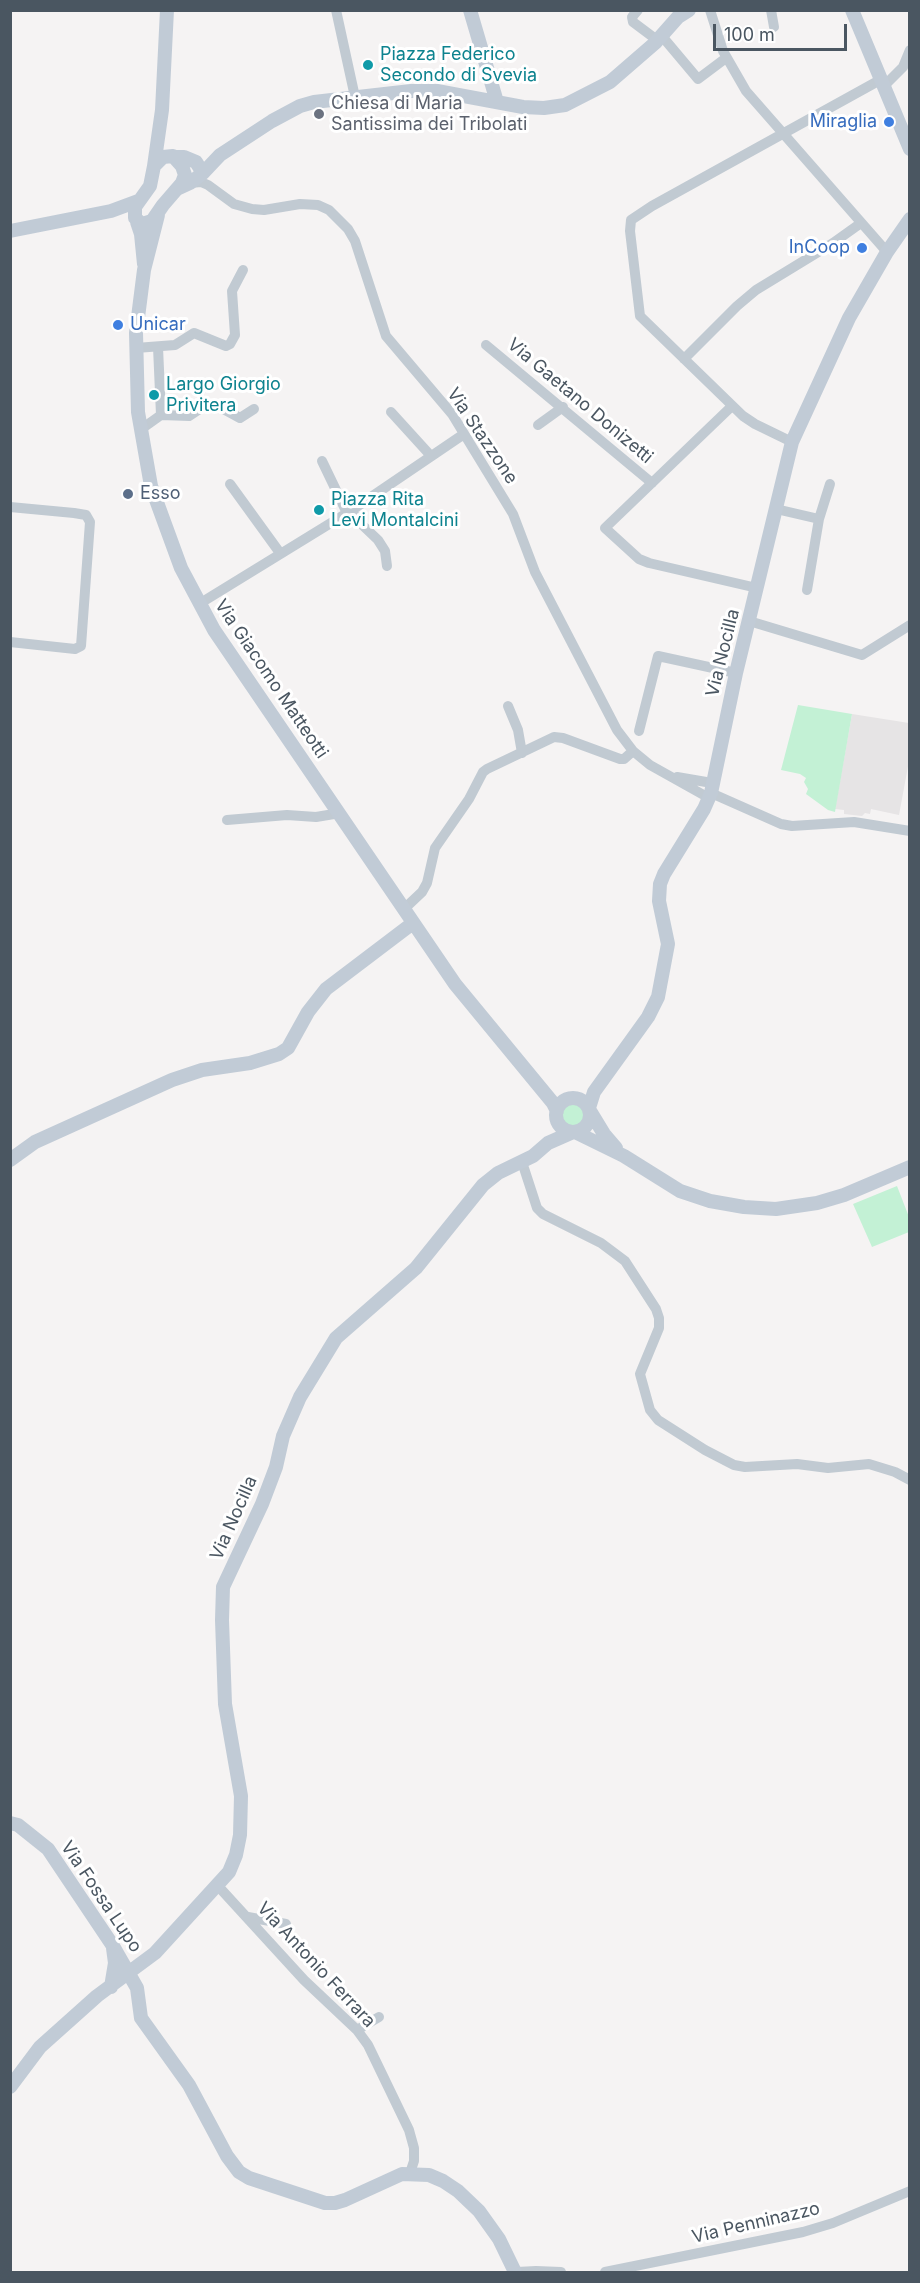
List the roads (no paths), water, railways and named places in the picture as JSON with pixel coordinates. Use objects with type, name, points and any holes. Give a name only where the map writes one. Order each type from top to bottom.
[{"type":"street","points":[[144,270],[141,234],[136,220],[135,207],[150,186],[154,166],[162,110],[167,10]]},
{"type":"street","points":[[336,10],[355,97]]},
{"type":"street","points":[[470,10],[497,102]]},
{"type":"street","points":[[638,10],[632,17],[633,22],[659,38],[698,79],[726,58]]},
{"type":"street","points":[[144,270],[158,215],[163,205],[184,186],[204,161],[220,155],[272,121],[300,106],[314,102],[411,91],[436,91],[523,107],[544,108],[565,105],[610,82],[659,38],[678,17],[689,10]]},
{"type":"street","points":[[710,10],[726,58],[746,91],[886,252]]},
{"type":"street","points":[[771,10],[774,27]]},
{"type":"street","points":[[856,12],[909,149]]},
{"type":"street","points":[[792,442],[755,424],[732,406],[640,316],[630,231],[632,220],[652,206],[783,134],[882,83],[903,67],[909,50]]},
{"type":"street","points":[[162,110],[164,133],[174,157],[179,161],[184,175],[182,183],[184,186]]},
{"type":"street","points":[[154,166],[163,157],[184,157],[199,167]]},
{"type":"street","name":"Via Stazzone","points":[[184,186],[201,182],[208,184],[234,204],[252,209],[264,210],[309,203],[329,210],[339,219],[355,241],[386,336],[452,414],[513,514],[535,572],[617,730],[633,752],[668,775],[711,791]]},
{"type":"street","points":[[10,231],[111,211],[138,201]]},
{"type":"street","points":[[111,211],[124,212],[148,224],[158,215]]},
{"type":"street","name":"Via Nocilla","points":[[590,1110],[594,1092],[648,1017],[658,997],[668,944],[658,900],[660,884],[704,809],[711,791],[736,673],[792,442],[849,318],[886,252],[909,219]]},
{"type":"street","points":[[684,359],[756,290],[861,223]]},
{"type":"street","name":"Via Giacomo Matteotti","points":[[144,270],[136,348],[138,412],[151,486],[181,568],[214,630],[454,984],[513,1056]]},
{"type":"street","points":[[136,348],[174,345],[194,333],[226,346],[231,344],[235,335],[232,291],[243,270]]},
{"type":"street","name":"Via Gaetano Donizetti","points":[[486,345],[652,483]]},
{"type":"street","points":[[158,347],[161,415]]},
{"type":"street","points":[[141,430],[161,415],[189,416],[204,406],[218,406],[240,418],[254,409]]},
{"type":"street","points":[[732,406],[605,528],[639,559],[649,563],[757,588]]},
{"type":"street","points":[[538,425],[563,407]]},
{"type":"street","points":[[391,412],[431,456]]},
{"type":"street","points":[[199,604],[349,512],[464,434]]},
{"type":"street","points":[[322,461],[349,512],[378,540],[385,551],[387,566]]},
{"type":"street","points":[[230,484],[280,553]]},
{"type":"street","points":[[807,591],[819,519],[830,484]]},
{"type":"street","points":[[10,507],[86,515],[90,522],[81,646],[75,649],[10,642]]},
{"type":"street","points":[[776,509],[819,519]]},
{"type":"street","points":[[749,621],[862,655],[909,625]]},
{"type":"street","points":[[639,731],[658,656],[736,673]]},
{"type":"street","points":[[508,706],[518,730],[522,753]]},
{"type":"street","points":[[404,909],[422,892],[427,883],[435,848],[469,800],[483,772],[558,737],[620,759],[624,759],[633,752]]},
{"type":"street","points":[[711,791],[781,824],[792,826],[854,822],[909,831]]},
{"type":"street","points":[[227,820],[287,815],[316,817],[340,813]]},
{"type":"street","points":[[10,1160],[35,1142],[172,1080],[202,1070],[250,1063],[279,1054],[288,1048],[308,1012],[326,989],[412,922]]},
{"type":"street","points":[[513,1056],[547,1085],[583,1100],[604,1134],[624,1156]]},
{"type":"street","points":[[513,1056],[557,1114],[561,1126],[624,1156],[650,1174],[690,1194],[710,1201],[744,1208],[776,1209],[802,1206],[835,1197],[909,1167]]},
{"type":"street","points":[[548,1143],[554,1133],[560,1104],[594,1092]]},
{"type":"street","points":[[574,1132],[585,1127],[590,1117],[590,1110]]},
{"type":"street","name":"Via Nocilla","points":[[10,2087],[40,2047],[71,2018],[155,1953],[229,1872],[236,1855],[240,1835],[241,1796],[225,1704],[223,1587],[262,1504],[276,1467],[292,1412],[336,1338],[416,1268],[483,1185],[498,1173],[533,1156],[548,1143],[574,1132]]},
{"type":"street","points":[[522,1162],[537,1208],[543,1214],[601,1243],[625,1261],[656,1309],[659,1328],[640,1374],[650,1410],[658,1420],[705,1450],[734,1465],[745,1467],[797,1464],[828,1468],[869,1464],[909,1480]]},
{"type":"street","name":"Via Fossa Lupo","points":[[10,1823],[18,1825],[48,1849],[113,1946],[137,1988],[141,2018],[189,2085],[232,2165],[239,2172],[249,2178],[316,2202],[335,2203],[389,2178],[410,2173]]},
{"type":"street","name":"Via Antonio Ferrara","points":[[218,1886],[304,1980],[357,2030],[368,2045],[409,2130],[414,2148],[414,2161],[410,2173]]},
{"type":"street","points":[[248,1917],[286,1924]]},
{"type":"street","points":[[111,1987],[115,1963],[113,1946]]},
{"type":"street","points":[[357,2030],[379,2017]]},
{"type":"street","points":[[410,2173],[429,2175],[443,2181],[469,2200],[499,2239],[516,2272],[561,2272]]},
{"type":"street","name":"Via Penninazzo","points":[[605,2272],[803,2232],[909,2191]]},
{"type":"place","name":"Piazza Federico Secondo di Svevia","points":[[368,65]]},
{"type":"place","name":"Chiesa di Maria Santissima dei Tribolati","points":[[319,114]]},
{"type":"place","name":"Miraglia","points":[[889,122]]},
{"type":"place","name":"InCoop","points":[[862,248]]},
{"type":"place","name":"Unicar","points":[[118,325]]},
{"type":"place","name":"Largo Giorgio Privitera","points":[[154,395]]},
{"type":"place","name":"Esso","points":[[128,494]]},
{"type":"place","name":"Piazza Rita Levi Montalcini","points":[[319,510]]}]
